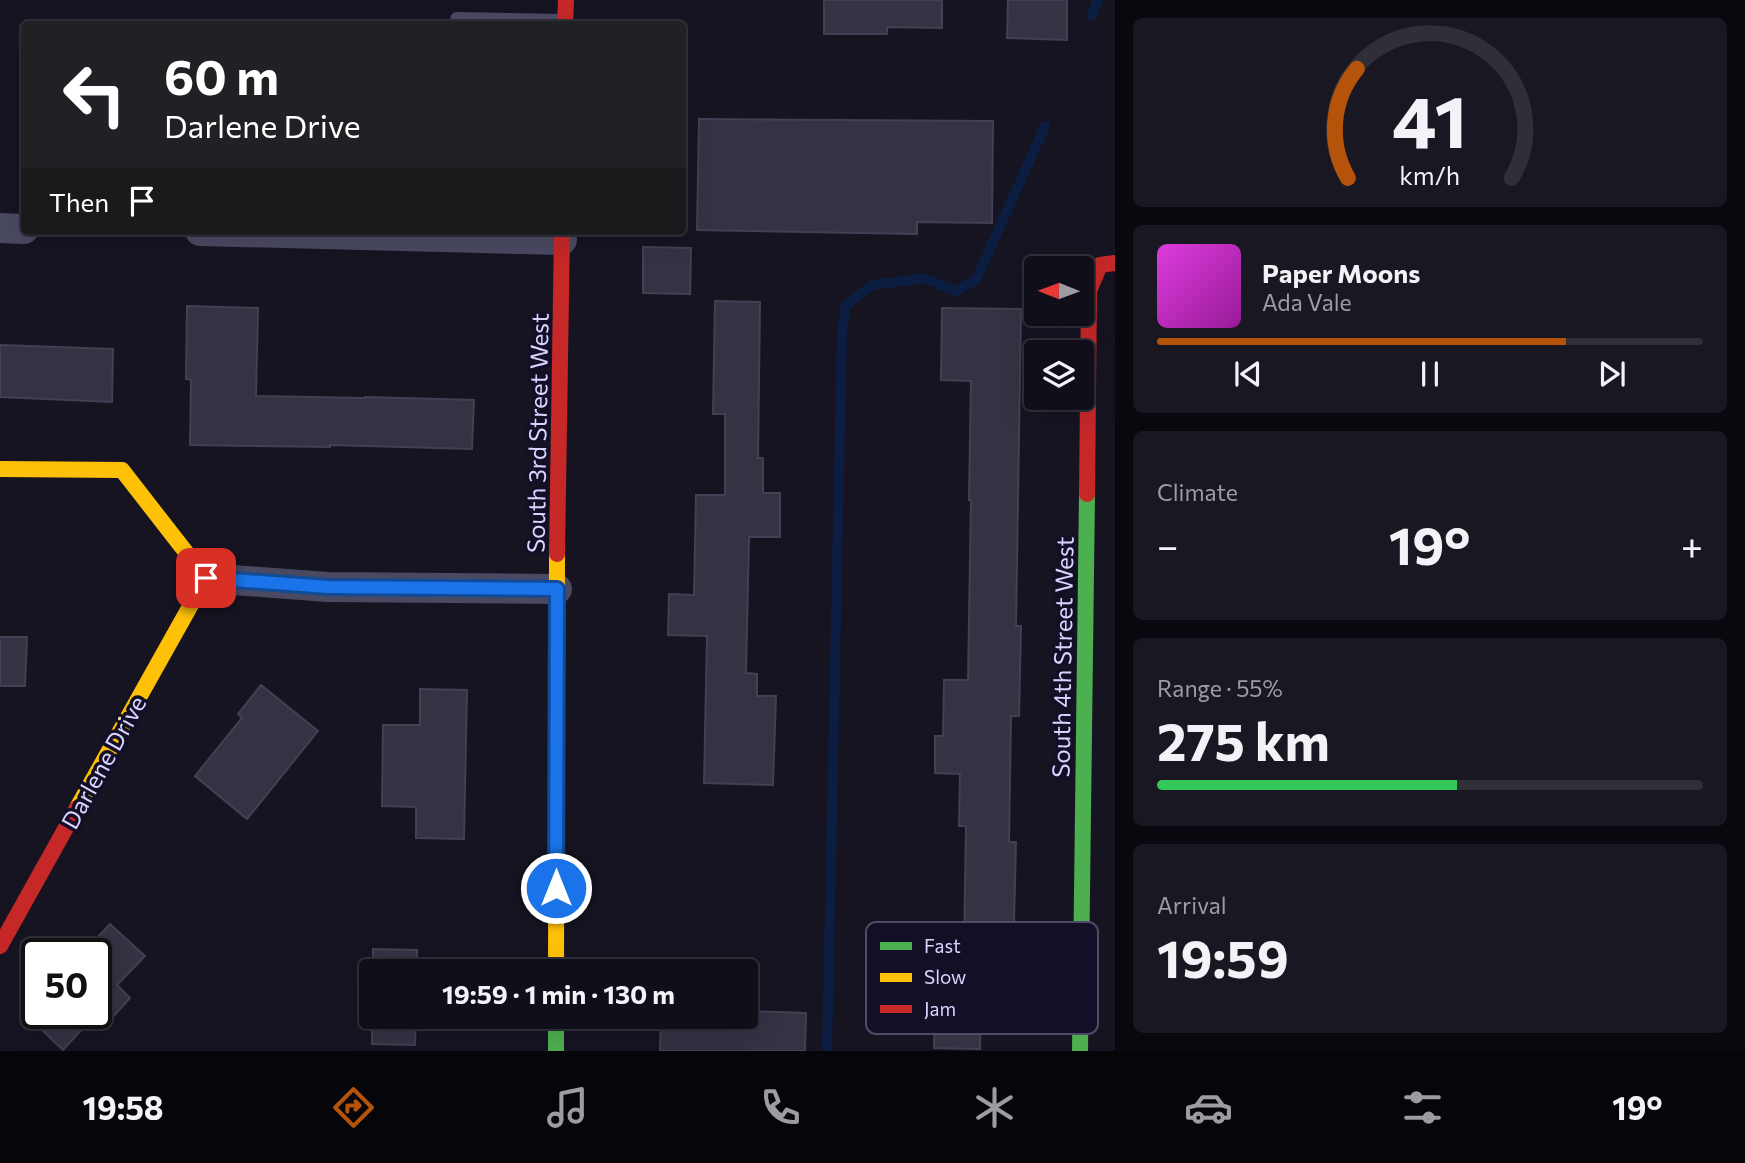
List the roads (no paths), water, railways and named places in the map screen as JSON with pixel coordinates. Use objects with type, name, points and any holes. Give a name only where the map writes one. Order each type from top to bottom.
[{"type":"street","points":[[565,21],[566,0]]},
{"type":"street","points":[[0,228],[21,229]]},
{"type":"street","points":[[507,235],[562,236]]},
{"type":"street","name":"South 3rd Street West","points":[[556,959],[562,236]]},
{"type":"street","name":"South 4th Street West","points":[[1082,922],[1089,290],[1107,264]]},
{"type":"street","points":[[0,469],[122,470],[206,578],[328,587],[557,589]]},
{"type":"street","name":"Darlene Drive","points":[[0,946],[206,578]]},
{"type":"street","points":[[556,1029],[556,1051]]},
{"type":"lane","points":[[457,21],[511,21]]},
{"type":"waterway","points":[[1091,16],[1098,0]]},
{"type":"waterway","points":[[827,1051],[842,330],[846,305],[872,285],[924,278],[955,291],[976,280],[1045,126]]}]
